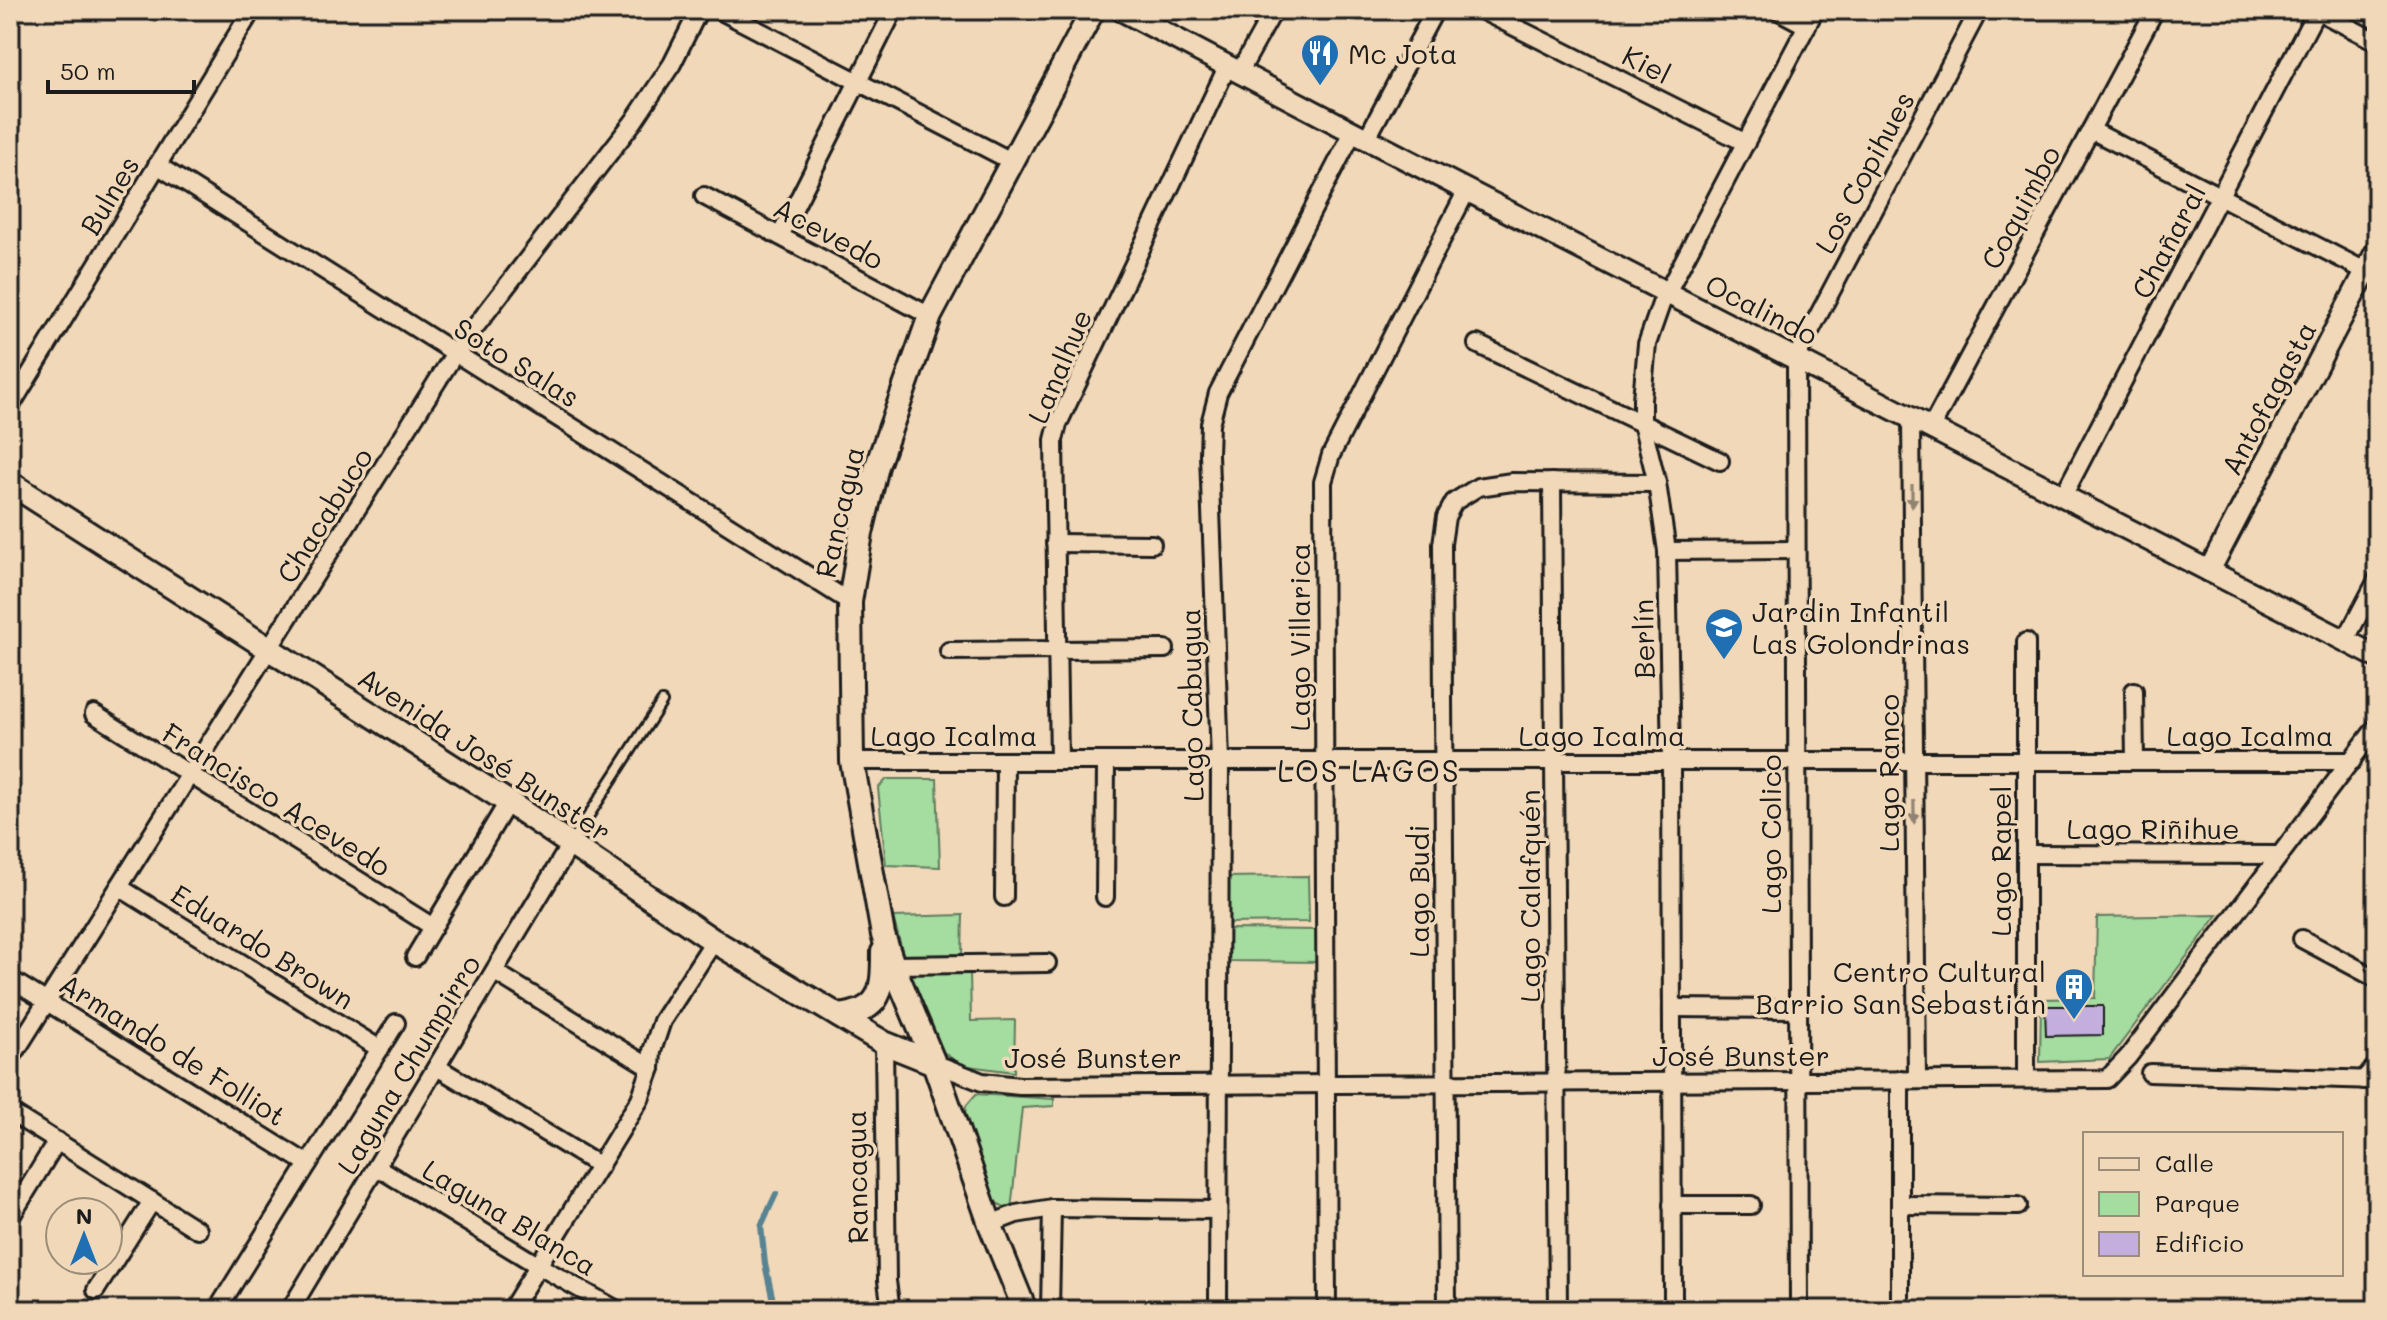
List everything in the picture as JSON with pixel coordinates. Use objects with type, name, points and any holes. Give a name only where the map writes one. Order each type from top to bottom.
[{"type":"main road","name":"Rancagua","points":[[1025,1310],[883,935],[852,761],[850,602],[861,533],[877,466],[930,316],[1093,10]]},
{"type":"main road","name":"Avenida José Bunster","points":[[10,483],[508,802],[714,941],[884,1043],[934,1063]]},
{"type":"main road","points":[[839,1016],[857,1014],[874,1002],[883,975],[883,935]]},
{"type":"street","name":"Bulnes","points":[[10,407],[252,10]]},
{"type":"street","name":"Chacabuco","points":[[10,1060],[455,353],[634,121],[672,64],[699,10]]},
{"type":"street","points":[[719,10],[1013,162]]},
{"type":"street","points":[[780,236],[894,10]]},
{"type":"street","name":"Ocalindo","points":[[1121,10],[2377,657]]},
{"type":"street","name":"Lanalhue","points":[[1059,761],[1054,440],[1058,424],[1234,68],[1274,10]]},
{"type":"street","name":"Lago Cabugua","points":[[1218,1310],[1220,761],[1210,424],[1218,393],[1360,135],[1435,10]]},
{"type":"street","name":"Kiel","points":[[1481,10],[1746,143]]},
{"type":"street","points":[[1777,10],[1807,26]]},
{"type":"street","name":"Berlín","points":[[1676,1310],[1673,1299],[1667,551],[1657,483],[1642,423],[1647,344],[1655,316],[1815,10]]},
{"type":"street","name":"Los Copihues","points":[[1796,358],[1979,10]]},
{"type":"street","name":"Coquimbo","points":[[1931,428],[2155,10]]},
{"type":"street","points":[[2317,10],[2377,42]]},
{"type":"street","name":"Chañaral","points":[[2063,496],[2317,10]]},
{"type":"street","points":[[2091,130],[2371,274]]},
{"type":"street","name":"Soto Salas","points":[[157,165],[850,602]]},
{"type":"street","name":"Lago Villarica","points":[[1327,1310],[1323,482],[1327,467],[1467,190]]},
{"type":"street","name":"Acevedo","points":[[704,196],[930,316]]},
{"type":"street","name":"Antofagasta","points":[[2209,571],[2371,274],[2377,250]]},
{"type":"street","points":[[1477,344],[1720,461]]},
{"type":"street","name":"Lago Colico","points":[[1796,358],[1799,1310]]},
{"type":"street","name":"Lago Ranco","points":[[1898,1310],[1900,1205],[1909,1080],[1914,761],[1911,418]]},
{"type":"street","name":"Lago Budi","points":[[1447,1310],[1442,544],[1446,517],[1454,502],[1478,487],[1512,482],[1552,482]]},
{"type":"street","points":[[1552,482],[1657,483]]},
{"type":"street","name":"Lago Calafquén","points":[[1552,482],[1558,1310]]},
{"type":"street","points":[[1055,543],[1152,544]]},
{"type":"street","points":[[1667,551],[1795,550]]},
{"type":"street","points":[[2345,641],[2377,580]]},
{"type":"street","name":"Lago Rapel","points":[[2026,642],[2026,1079]]},
{"type":"street","points":[[949,651],[1165,649]]},
{"type":"street","points":[[2134,691],[2135,761]]},
{"type":"street","name":"Francisco Acevedo","points":[[94,714],[433,927]]},
{"type":"street","name":"José Bunster","points":[[934,1063],[982,1082],[1001,1085],[2107,1079],[2128,1057],[2377,726]]},
{"type":"street","name":"Lago Icalma","points":[[852,761],[2352,761]]},
{"type":"street","points":[[1004,897],[1005,761]]},
{"type":"street","points":[[1105,897],[1106,761]]},
{"type":"street","points":[[415,957],[508,802]]},
{"type":"street","name":"Laguna Chumpirro","points":[[290,1310],[570,845]]},
{"type":"street","name":"Lago Riñihue","points":[[2026,854],[2280,855]]},
{"type":"street","name":"Eduardo Brown","points":[[119,887],[380,1049]]},
{"type":"street","points":[[2302,939],[2377,979]]},
{"type":"street","points":[[511,1310],[640,1099],[662,1021],[714,941]]},
{"type":"street","points":[[893,965],[1047,963]]},
{"type":"street","points":[[495,972],[651,1068]]},
{"type":"street","name":"Armando de Folliot","points":[[10,979],[308,1164]]},
{"type":"street","points":[[1672,1008],[1798,1009]]},
{"type":"street","points":[[217,1310],[396,1023]]},
{"type":"street","name":"Rancagua","points":[[884,1043],[887,1281],[891,1310]]},
{"type":"street","points":[[2150,1073],[2370,1080],[2377,1065]]},
{"type":"street","points":[[437,1067],[600,1166]]},
{"type":"street","points":[[10,1112],[198,1230]]},
{"type":"street","points":[[10,1218],[57,1141]]},
{"type":"street","name":"Laguna Blanca","points":[[377,1167],[617,1310]]},
{"type":"street","points":[[96,1290],[152,1201]]},
{"type":"street","points":[[1672,1205],[1751,1205]]},
{"type":"street","points":[[1900,1205],[2018,1206]]},
{"type":"street","points":[[990,1224],[1016,1214],[1052,1208],[1218,1210]]},
{"type":"street","points":[[1050,1310],[1052,1208]]},
{"type":"lane","points":[[570,845],[662,702]]},
{"type":"green space","points":[[887,779],[937,779],[940,867],[886,865],[878,788]]},
{"type":"green space","points":[[1308,876],[1309,922],[1226,923],[1225,877]]},
{"type":"green space","points":[[963,915],[962,956],[904,957],[893,917]]},
{"type":"green space","points":[[2218,915],[2109,1059],[2040,1062],[2041,999],[2095,998],[2097,917]]},
{"type":"green space","points":[[1228,929],[1318,930],[1318,962],[1228,961]]},
{"type":"green space","points":[[904,971],[970,971],[971,1021],[1015,1020],[1014,1072],[961,1065],[935,1046]]},
{"type":"green space","points":[[976,1094],[1054,1099],[1054,1106],[1022,1108],[1011,1210],[992,1201],[963,1127],[966,1106]]},
{"type":"building","name":"Centro Cultural Barrio San Sebastián","points":[[2045,1006],[2103,1006],[2103,1035],[2046,1036]]},
{"type":"waterway","points":[[775,1310],[761,1226],[776,1194]]},
{"type":"place","name":"Mc Jota","points":[[1320,87]]},
{"type":"place","name":"Jardin Infantil Las Golondrinas","points":[[1724,661]]},
{"type":"place","name":"Centro Cultural Barrio San Sebastián","points":[[2074,1021]]},
{"type":"district","name":"LOS LAGOS","points":[[1369,770]]}]
